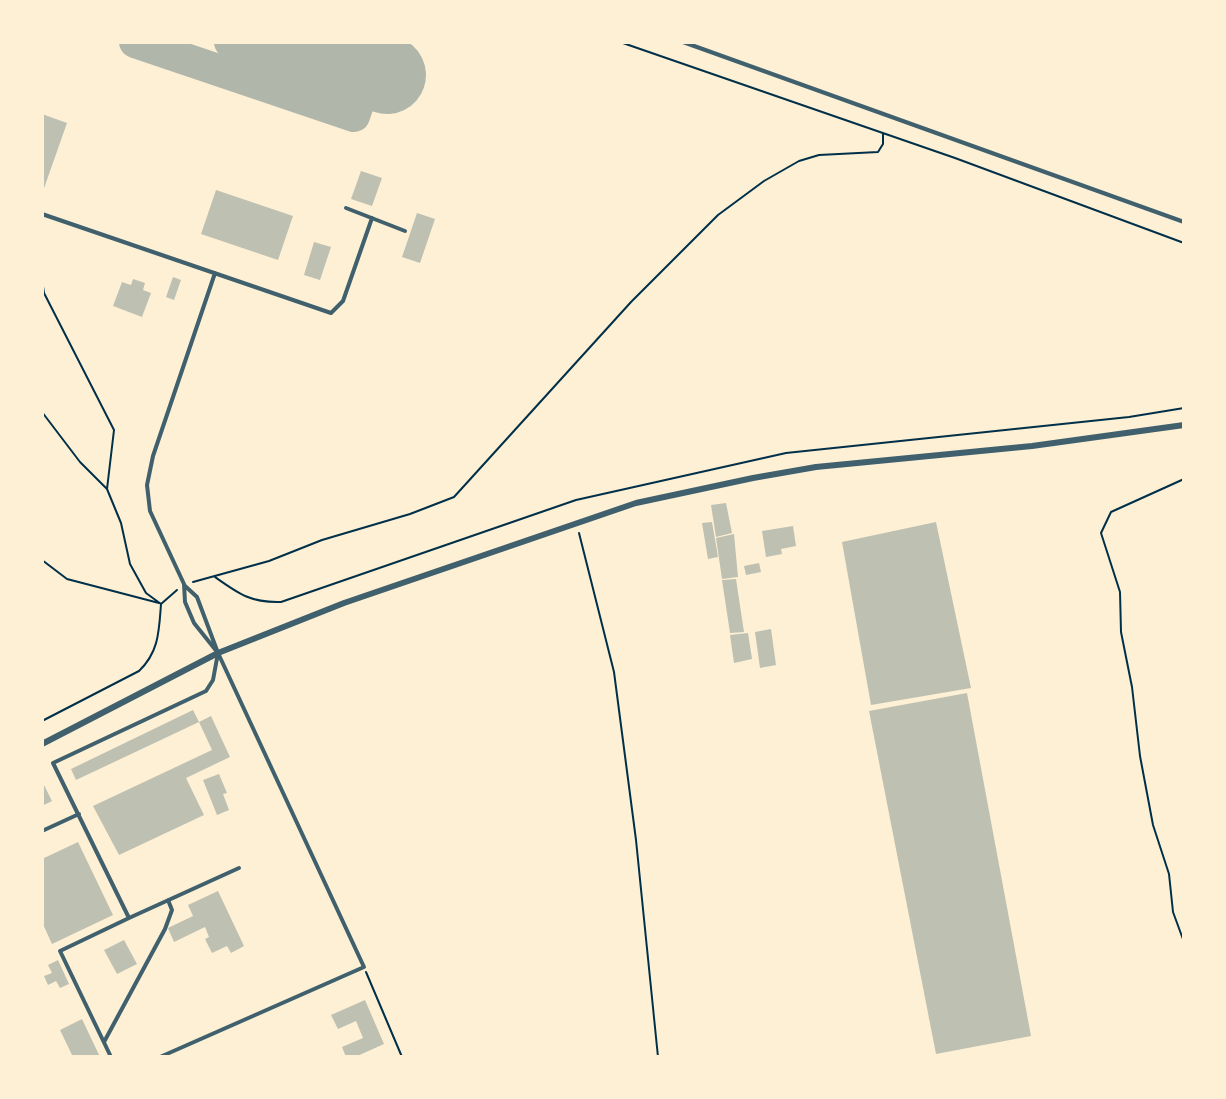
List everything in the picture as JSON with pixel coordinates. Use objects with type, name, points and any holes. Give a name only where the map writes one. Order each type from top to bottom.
[{"type":"street","points":[[42,744],[218,653],[344,603],[636,503],[806,469],[1032,446],[1184,425]]},
{"type":"lane","points":[[683,42],[1184,222]]},
{"type":"lane","points":[[346,208],[405,231]]},
{"type":"lane","points":[[42,214],[331,313],[343,301],[372,218]]},
{"type":"lane","points":[[160,1057],[364,967],[218,653],[196,597],[184,585],[150,511],[147,485],[153,456],[215,273]]},
{"type":"lane","points":[[129,918],[53,763],[206,691],[213,680],[218,653],[194,623],[185,602],[184,585]]},
{"type":"lane","points":[[42,831],[79,814]]},
{"type":"lane","points":[[111,1057],[60,951],[239,868]]},
{"type":"lane","points":[[104,1043],[165,929],[172,910],[168,900]]},
{"type":"path","points":[[620,42],[1184,243]]},
{"type":"path","points":[[42,721],[139,671],[151,660],[158,642],[161,604],[184,585],[269,561],[322,540],[410,514],[454,497],[631,302],[718,215],[764,181],[799,161],[819,154],[878,152],[883,144],[883,134]]},
{"type":"path","points":[[42,280],[44,293],[114,430],[108,489]]},
{"type":"path","points":[[42,412],[81,462],[108,489],[121,522],[130,564],[146,593],[161,604]]},
{"type":"path","points":[[1184,479],[1111,512],[1101,533],[1120,592],[1121,632],[1132,687],[1140,756],[1153,825],[1169,874],[1173,912],[1184,942]]},
{"type":"path","points":[[576,522],[614,672],[658,1057]]},
{"type":"path","points":[[42,560],[67,579],[161,604]]},
{"type":"path","points":[[364,967],[402,1057]]},
{"type":"building","points":[[42,114],[67,123],[42,194]]},
{"type":"building","points":[[361,171],[382,178],[372,206],[351,199]]},
{"type":"building","points":[[216,190],[293,216],[278,260],[201,234]]},
{"type":"building","points":[[417,213],[435,219],[420,263],[402,257]]},
{"type":"building","points":[[314,242],[331,247],[320,280],[304,275]]},
{"type":"building","points":[[173,277],[181,280],[174,300],[166,297]]},
{"type":"building","points":[[133,279],[145,283],[143,290],[151,293],[142,317],[113,306],[122,282],[131,285]]},
{"type":"building","points":[[726,503],[732,533],[716,537],[711,505]]},
{"type":"building","points":[[712,522],[718,557],[708,559],[702,523]]},
{"type":"building","points":[[936,522],[971,688],[871,705],[842,542]]},
{"type":"building","points":[[793,526],[796,546],[781,549],[782,554],[766,557],[762,531]]},
{"type":"building","points":[[734,534],[738,577],[722,579],[716,538]]},
{"type":"building","points":[[759,563],[761,572],[746,575],[744,566]]},
{"type":"building","points":[[736,579],[744,632],[730,633],[722,580]]},
{"type":"building","points":[[771,629],[776,665],[760,668],[755,632]]},
{"type":"building","points":[[748,633],[752,659],[734,663],[730,635]]},
{"type":"building","points":[[967,693],[1031,1036],[936,1054],[869,711]]},
{"type":"building","points":[[193,710],[199,722],[76,780],[71,769]]},
{"type":"building","points":[[211,716],[230,757],[186,778],[204,815],[119,855],[93,806],[212,750],[199,722]]},
{"type":"building","points":[[219,774],[227,793],[223,794],[229,810],[217,815],[203,780]]},
{"type":"building","points":[[42,781],[52,801],[42,806]]},
{"type":"building","points":[[78,842],[113,915],[52,944],[42,922],[42,859]]},
{"type":"building","points":[[218,891],[244,946],[231,953],[227,946],[212,953],[205,939],[209,937],[205,927],[174,942],[168,928],[193,916],[188,905]]},
{"type":"building","points":[[124,940],[137,964],[117,974],[104,950]]},
{"type":"building","points":[[58,960],[69,984],[60,988],[56,981],[48,985],[44,976],[52,973],[48,965]]},
{"type":"building","points":[[365,1000],[384,1044],[355,1057],[346,1057],[342,1047],[363,1038],[356,1021],[338,1029],[331,1015]]},
{"type":"building","points":[[82,1019],[100,1057],[73,1057],[60,1030]]},
{"type":"taxiway","points":[[135,42],[354,116],[364,87]]},
{"type":"taxiway","points":[[230,42],[376,91]]},
{"type":"runway","points":[[289,42],[387,75]]}]
